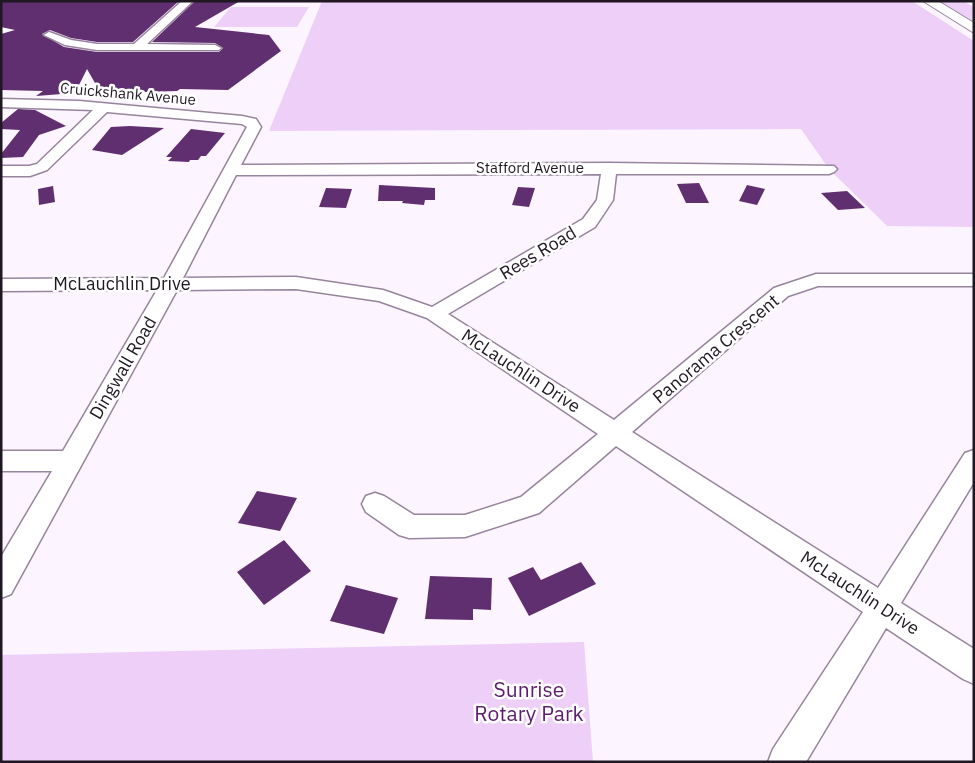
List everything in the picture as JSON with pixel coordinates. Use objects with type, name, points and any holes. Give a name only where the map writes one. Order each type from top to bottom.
[{"type":"main road","points":[[929,1],[974,29]]},
{"type":"street","points":[[138,47],[188,1]]},
{"type":"street","points":[[49,35],[69,43],[97,47],[215,48]]},
{"type":"street","name":"Cruickshank Avenue","points":[[1,103],[104,107],[251,122]]},
{"type":"street","points":[[1,171],[30,171],[42,167],[104,107]]},
{"type":"street","name":"Dingwall Road","points":[[1,585],[170,284],[254,127],[251,122]]},
{"type":"street","name":"Rees Road","points":[[434,314],[589,223],[605,200],[609,168]]},
{"type":"street","name":"Stafford Avenue","points":[[231,170],[829,169]]},
{"type":"street","name":"Panorama Crescent","points":[[375,504],[409,527],[466,526],[530,504],[781,292],[816,280],[974,280]]},
{"type":"street","name":"McLauchlin Drive","points":[[1,285],[296,283],[383,296],[434,314],[974,668]]},
{"type":"street","points":[[786,762],[974,460]]},
{"type":"street","points":[[1,462],[70,461]]},
{"type":"green space","points":[[322,1],[912,1],[974,41],[974,227],[887,226],[829,169],[801,129],[269,131]]},
{"type":"green space","points":[[939,1],[963,1],[974,7],[974,22]]},
{"type":"green space","points":[[231,7],[309,7],[297,27],[214,27]]},
{"type":"green space","name":"Sunrise Rotary Park","points":[[584,642],[593,762],[1,762],[1,655]]},
{"type":"building","points":[[1,1],[179,1],[133,42],[97,42],[71,38],[50,30],[42,34],[64,47],[97,52],[219,52],[223,48],[215,43],[152,42],[195,1],[240,1],[195,27],[269,35],[281,51],[228,90],[180,89],[177,91],[143,92],[110,88],[99,90],[87,69],[75,93],[36,96],[43,91],[1,90],[1,34],[15,30],[1,27]]},
{"type":"building","points":[[18,109],[35,110],[66,126],[39,135],[23,157],[1,158],[1,154],[20,130],[1,129],[1,123]]},
{"type":"building","points":[[111,127],[164,128],[122,155],[92,150]]},
{"type":"building","points":[[191,129],[225,133],[206,156],[201,156],[198,160],[190,160],[189,162],[168,161],[172,157],[166,157]]},
{"type":"building","points":[[699,183],[709,203],[686,203],[677,184]]},
{"type":"building","points":[[379,185],[435,188],[435,200],[425,200],[424,205],[402,203],[403,201],[378,201]]},
{"type":"building","points":[[747,185],[765,189],[757,205],[739,201]]},
{"type":"building","points":[[53,186],[55,202],[39,205],[38,189]]},
{"type":"building","points":[[518,187],[535,188],[529,207],[512,205]]},
{"type":"building","points":[[326,188],[352,189],[346,208],[319,207]]},
{"type":"building","points":[[847,191],[865,208],[838,210],[821,193]]},
{"type":"building","points":[[257,491],[297,498],[280,531],[238,523]]},
{"type":"building","points":[[284,540],[311,571],[264,605],[237,572]]},
{"type":"building","points":[[581,562],[596,584],[529,616],[508,578],[533,567],[541,580]]},
{"type":"building","points":[[430,576],[492,578],[491,610],[473,609],[473,620],[425,619]]},
{"type":"building","points":[[346,585],[398,598],[384,634],[330,621]]}]
